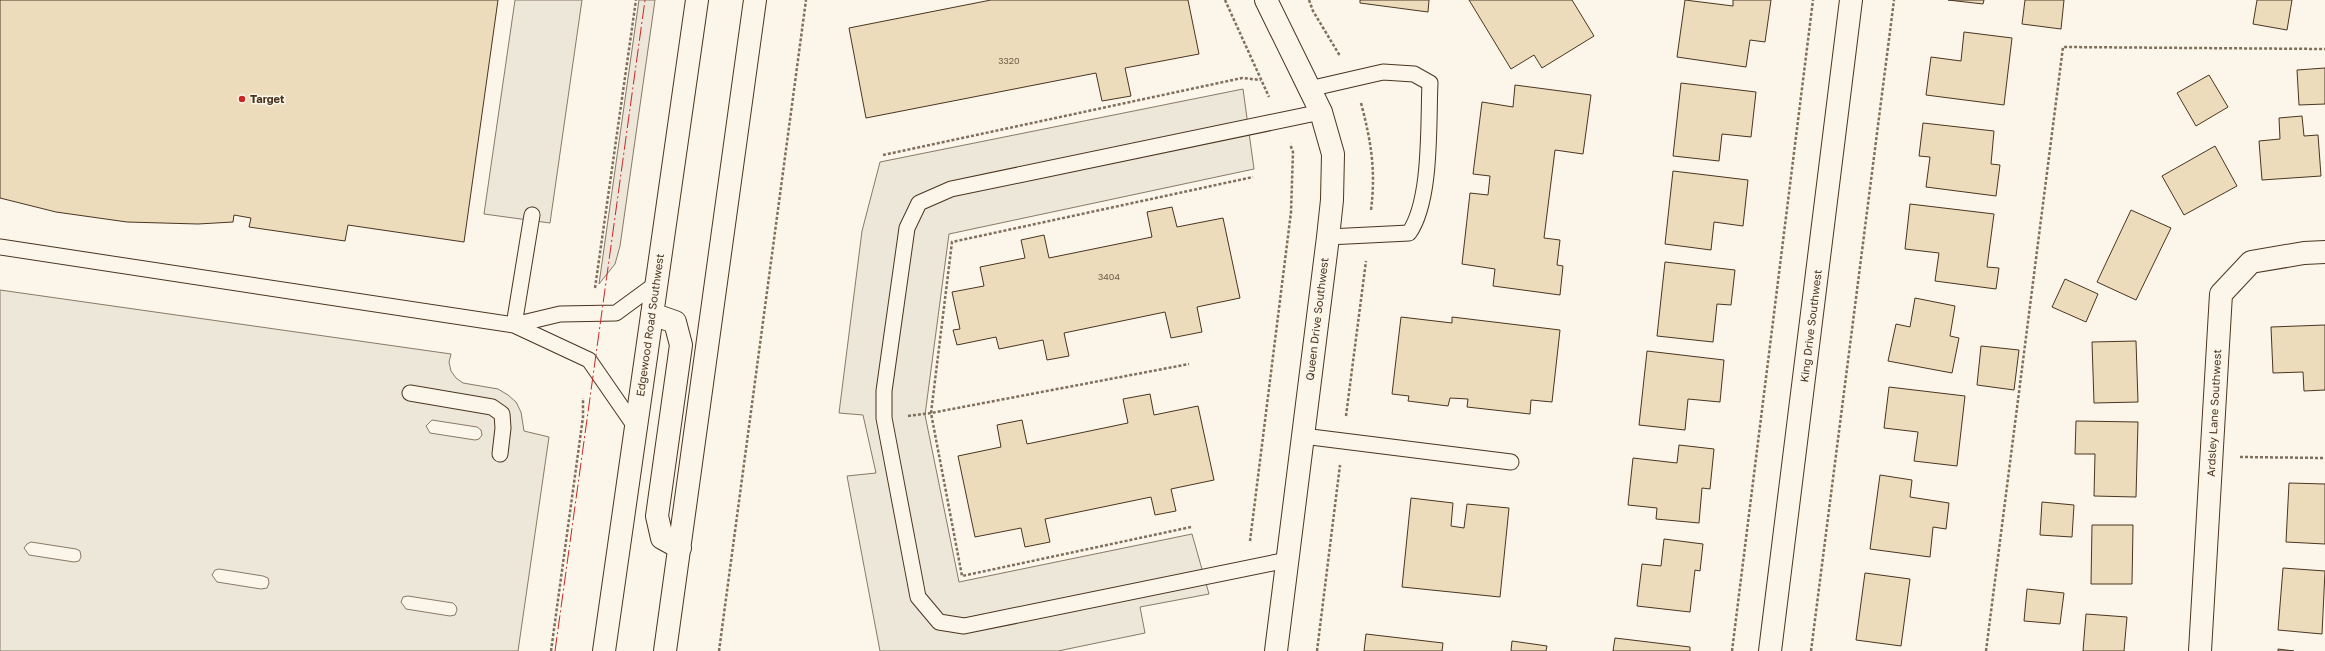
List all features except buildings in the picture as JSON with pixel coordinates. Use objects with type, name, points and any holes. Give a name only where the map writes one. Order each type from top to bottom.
[{"type":"street","name":"Edgewood Road Southwest","points":[[604,651],[697,0]]},
{"type":"street","points":[[666,651],[755,0]]},
{"type":"street","name":"Queen Drive Southwest","points":[[1266,0],[1321,112],[1333,154],[1332,200],[1328,236],[1276,651]]},
{"type":"street","name":"King Drive Southwest","points":[[1770,651],[1851,0]]},
{"type":"street","name":"Ardsley Lane Southwest","points":[[2200,651],[2220,294],[2250,262],[2304,253],[2325,252]]},
{"type":"street","points":[[652,314],[675,322],[681,345],[657,516],[662,538],[680,548]]},
{"type":"lane","points":[[1309,89],[1383,72],[1414,74],[1430,82],[1424,185],[1417,222],[1408,233],[1328,236]]},
{"type":"lane","points":[[1287,560],[964,626],[939,622],[918,597],[884,418],[884,391],[907,228],[919,203],[951,189],[1321,112]]},
{"type":"lane","points":[[514,325],[532,215]]},
{"type":"lane","points":[[0,246],[514,325],[589,360],[636,428]]},
{"type":"lane","points":[[514,325],[560,314],[616,312],[657,283]]},
{"type":"lane","points":[[410,393],[492,407],[502,414],[503,428],[500,454]]},
{"type":"lane","points":[[1303,436],[1511,462]]},
{"type":"path","points":[[719,651],[806,0]]},
{"type":"path","points":[[1226,0],[1293,152],[1291,212],[1247,568]]},
{"type":"path","points":[[1732,651],[1813,0]]},
{"type":"path","points":[[1811,651],[1894,0]]},
{"type":"path","points":[[1986,651],[2063,47],[2325,48]]},
{"type":"path","points":[[883,156],[1242,78],[1262,80]]},
{"type":"path","points":[[1192,527],[962,576],[931,413],[952,242],[1253,177]]},
{"type":"path","points":[[884,418],[931,413],[1189,364]]},
{"type":"path","points":[[2211,457],[2325,458]]},
{"type":"shaded area","points":[[515,0],[582,0],[550,223],[484,214]]},
{"type":"shaded area","points":[[639,0],[655,0],[620,246],[615,264],[599,284]]},
{"type":"shaded area","points":[[1243,89],[1254,169],[949,234],[925,415],[959,582],[1192,534],[1209,594],[1140,607],[1145,633],[1058,651],[880,651],[847,476],[876,473],[863,415],[839,413],[862,231],[880,162]]},
{"type":"shaded area","points":[[0,290],[451,354],[449,362],[451,371],[456,378],[463,383],[498,389],[508,395],[516,402],[521,412],[524,431],[549,437],[518,651],[0,651]],"holes":[[[432,420],[477,427],[481,430],[482,435],[479,439],[475,440],[430,433],[426,426]],[[31,542],[76,549],[80,551],[81,557],[79,561],[74,562],[29,555],[24,548]],[[219,569],[263,576],[268,578],[269,583],[267,588],[261,589],[217,582],[212,575],[215,570]],[[408,596],[453,603],[457,610],[455,615],[450,616],[406,609],[401,602],[403,597]]]},
{"type":"power","points":[[555,651],[645,0]]},
{"type":"place","name":"Target","points":[[242,99]]}]
